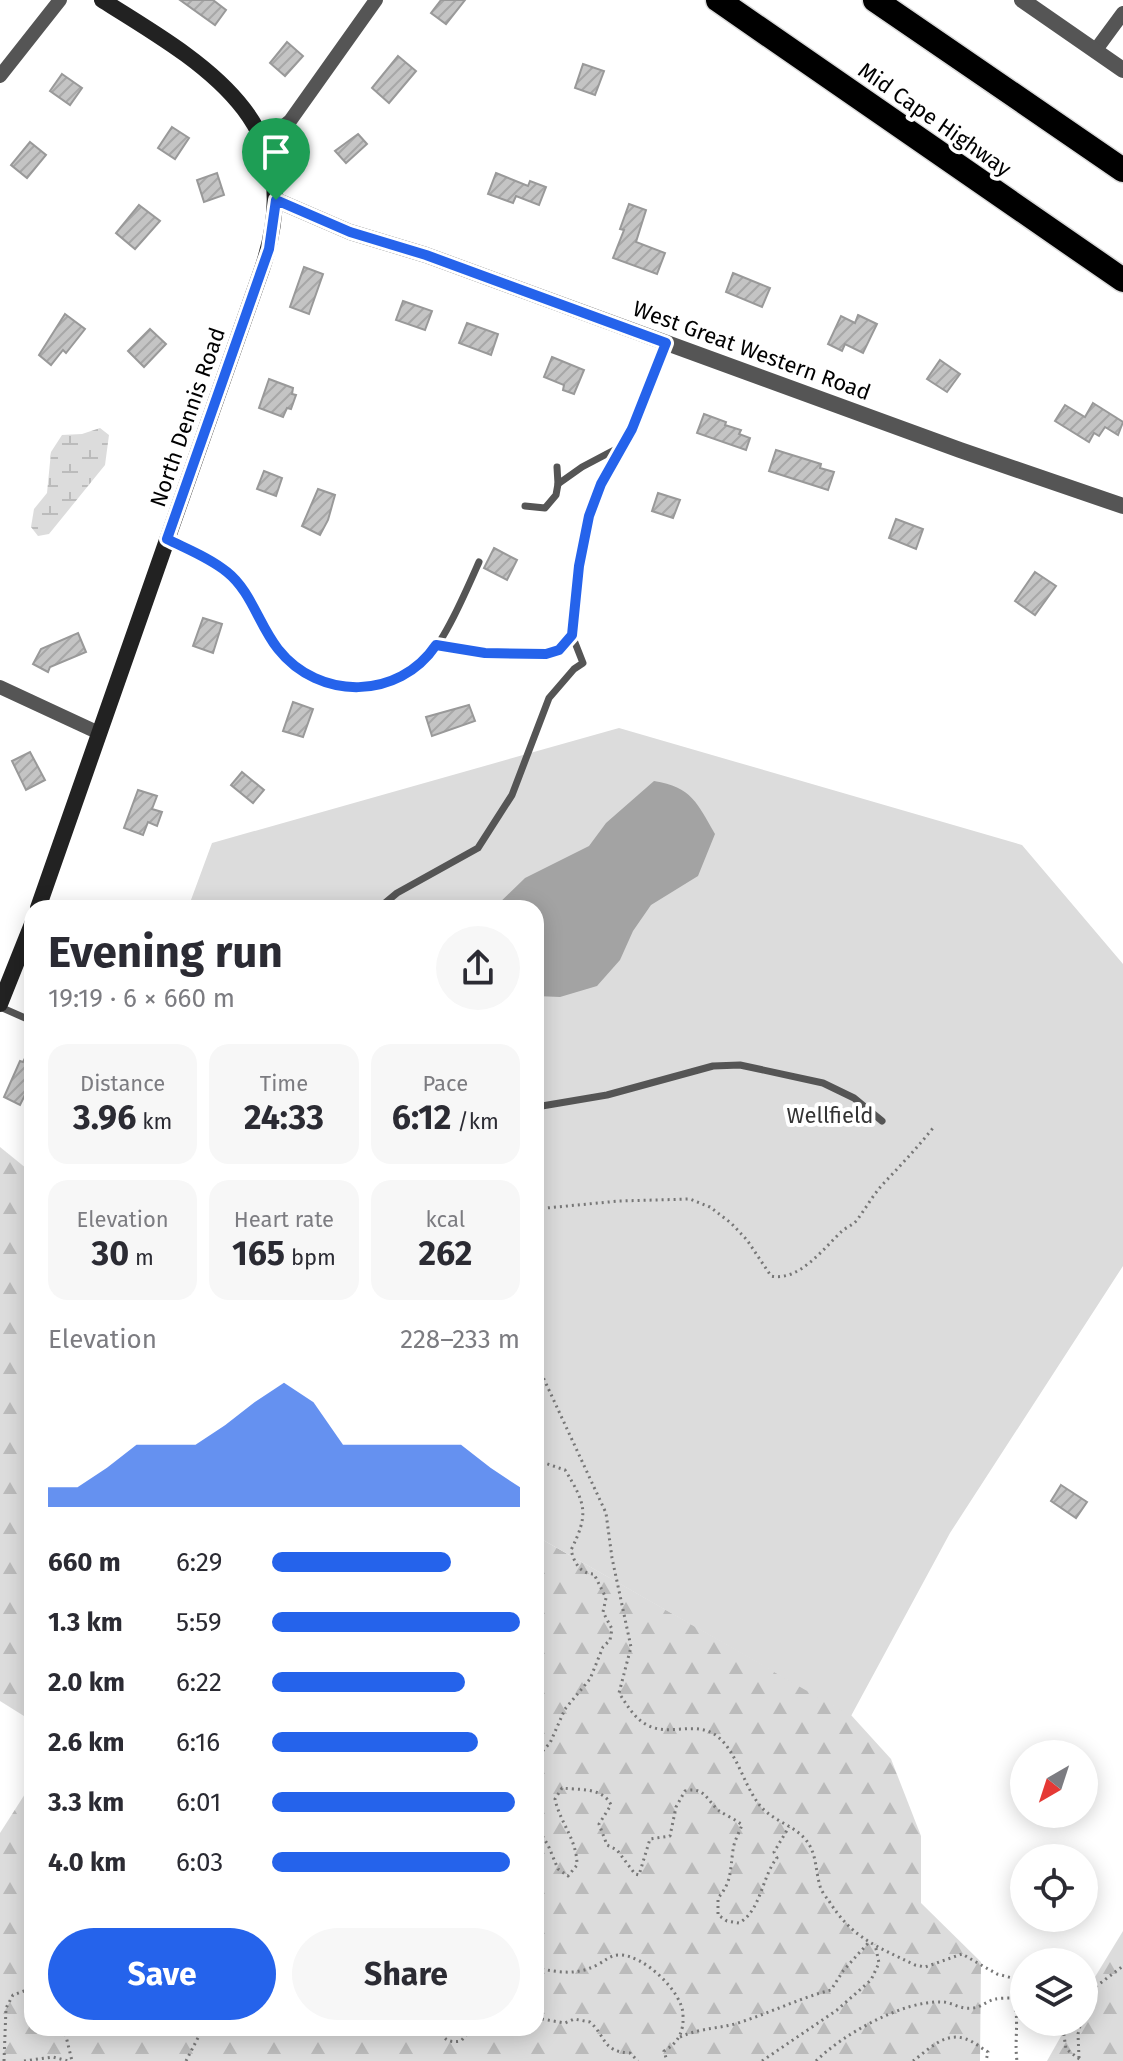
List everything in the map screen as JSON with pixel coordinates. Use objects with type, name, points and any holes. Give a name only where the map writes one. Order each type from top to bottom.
[{"type":"highway","name":"Mid Cape Highway","points":[[718,0],[1123,280]]},
{"type":"highway","points":[[875,0],[1123,170]]},
{"type":"main road","name":"North Dennis Road","points":[[41,900],[269,249],[276,200],[273,172],[264,142],[243,108],[206,70],[169,42],[102,0]]},
{"type":"main road","points":[[0,1005],[24,944]]},
{"type":"street","points":[[0,76],[60,0]]},
{"type":"street","points":[[264,142],[290,121],[376,0]]},
{"type":"street","points":[[1022,0],[1123,70]]},
{"type":"street","points":[[1095,51],[1123,13]]},
{"type":"street","name":"West Great Western Road","points":[[276,200],[350,232],[426,255],[960,450],[1123,506]]},
{"type":"street","points":[[0,687],[99,733]]},
{"type":"lane","points":[[389,900],[478,848],[512,795],[549,698],[583,663],[572,635],[579,566],[589,516],[601,484],[632,429],[666,343]]},
{"type":"lane","points":[[558,484],[620,447]]},
{"type":"lane","points":[[525,506],[545,508],[556,495],[557,467]]},
{"type":"lane","points":[[167,539],[226,571],[240,585],[279,651],[303,673],[335,687],[369,689],[399,679],[428,658],[479,562]]},
{"type":"lane","points":[[436,645],[485,653],[546,654],[559,650],[572,635]]},
{"type":"lane","points":[[0,1005],[24,1017]]},
{"type":"lane","points":[[544,1106],[607,1095],[713,1066],[740,1065],[823,1083],[854,1098],[882,1121]]},
{"type":"path","points":[[544,1208],[619,1201],[690,1199],[710,1207],[731,1223],[747,1240],[771,1276],[781,1278],[794,1273],[832,1243],[844,1229],[855,1224],[881,1186],[933,1128]]},
{"type":"path","points":[[544,1379],[606,1513],[612,1558],[630,1631],[631,1647],[619,1693],[634,1716],[658,1729],[696,1728],[708,1730],[719,1738],[758,1803],[771,1817],[804,1837],[813,1851],[820,1886],[844,1925],[869,1942],[915,1965],[925,1967],[962,1954],[997,1974],[1010,1977]]},
{"type":"path","points":[[544,1463],[565,1470],[584,1505],[583,1524],[571,1550],[574,1562],[587,1574],[594,1574],[606,1598],[603,1612],[612,1629],[610,1640],[603,1647],[590,1679],[565,1709],[544,1749]]},
{"type":"path","points":[[544,1839],[558,1869],[568,1876],[574,1873],[577,1849],[557,1811],[555,1799],[562,1788],[597,1792],[608,1798],[611,1805],[599,1824],[602,1838],[617,1850],[631,1871],[639,1875],[650,1839],[670,1836],[676,1807],[685,1791],[692,1789],[705,1793],[717,1809],[742,1825],[734,1846],[733,1873],[718,1898],[718,1915],[727,1921],[739,1923],[751,1911],[766,1883],[770,1866],[777,1858],[774,1852],[789,1827]]},
{"type":"path","points":[[680,2037],[700,2028],[738,2024],[805,1996],[831,1990],[869,1942]]},
{"type":"path","points":[[762,2061],[837,2010],[871,1980],[879,1963],[875,1944]]},
{"type":"path","points":[[544,1970],[567,1974],[583,1971],[610,1957],[630,1956],[643,1964],[678,1994],[684,2018],[680,2037],[664,2051],[667,2061]]},
{"type":"path","points":[[1098,1985],[1123,1966]]},
{"type":"path","points":[[4,2061],[6,2008],[13,1995],[24,1991]]},
{"type":"path","points":[[816,2061],[831,2045],[878,2018],[902,2009],[944,2001],[956,2007],[973,2009],[993,2000],[1010,1998]]},
{"type":"path","points":[[544,2019],[565,2023],[574,2019],[590,2022],[605,2044],[621,2053],[630,2053],[638,2061]]},
{"type":"path","points":[[24,2061],[53,2057],[70,2061],[65,2036]]},
{"type":"path","points":[[186,2061],[199,2036]]},
{"type":"path","points":[[443,2036],[449,2042],[455,2042],[465,2036]]},
{"type":"path","points":[[1015,2036],[1017,2061]]},
{"type":"path","points":[[1064,2036],[1066,2049],[1080,2061]]},
{"type":"path","points":[[1078,2036],[1080,2061]]},
{"type":"path","points":[[913,2061],[937,2042],[955,2038],[967,2039],[988,2052],[986,2061]]},
{"type":"green space","points":[[100,428],[109,435],[105,465],[49,534],[38,536],[31,527],[34,509],[47,493],[51,452],[62,435],[82,434]]},
{"type":"green space","name":"Wellfield","points":[[619,728],[1022,845],[1123,964],[1123,1266],[950,1533],[851,1716],[544,1541],[544,900],[191,900],[212,843]]},
{"type":"green space","points":[[0,1147],[24,1166],[24,1716],[0,1701]]},
{"type":"green space","points":[[544,1541],[851,1715],[891,1759],[921,1836],[921,1903],[981,1962],[980,2061],[0,2061],[0,1833],[24,1796],[24,2036],[544,2036]]},
{"type":"green space","points":[[1123,1931],[1123,2061],[1047,2061],[1061,2036],[1098,2036],[1098,1972]]},
{"type":"shaded area","points":[[654,781],[677,787],[692,798],[715,834],[698,876],[651,905],[633,931],[620,960],[597,986],[560,997],[544,996],[544,900],[502,900],[525,878],[589,846],[606,823]]},
{"type":"building","points":[[180,0],[213,0],[226,10],[215,25]]},
{"type":"building","points":[[441,0],[465,0],[446,24],[431,13]]},
{"type":"building","points":[[287,42],[303,56],[285,76],[270,63]]},
{"type":"building","points":[[398,56],[416,71],[389,103],[372,88]]},
{"type":"building","points":[[583,64],[604,71],[595,95],[575,88]]},
{"type":"building","points":[[62,74],[82,88],[70,105],[50,91]]},
{"type":"building","points":[[172,127],[189,138],[175,159],[158,148]]},
{"type":"building","points":[[358,134],[367,144],[346,163],[335,151]]},
{"type":"building","points":[[30,142],[46,155],[27,178],[11,165]]},
{"type":"building","points":[[217,173],[224,195],[204,202],[197,180]]},
{"type":"building","points":[[496,173],[528,186],[530,181],[546,187],[539,205],[516,196],[513,203],[488,194]]},
{"type":"building","points":[[629,204],[646,210],[636,242],[665,253],[657,274],[613,258],[624,230],[620,229]]},
{"type":"building","points":[[139,205],[160,221],[135,249],[116,233]]},
{"type":"building","points":[[304,267],[323,274],[309,314],[290,307]]},
{"type":"building","points":[[733,273],[770,288],[762,307],[726,292]]},
{"type":"building","points":[[403,301],[432,311],[425,330],[396,320]]},
{"type":"building","points":[[65,314],[85,329],[66,353],[63,350],[51,365],[39,355]]},
{"type":"building","points":[[858,315],[877,324],[863,353],[845,344],[842,351],[828,344],[841,316],[855,323]]},
{"type":"building","points":[[467,323],[498,334],[491,355],[459,343]]},
{"type":"building","points":[[150,329],[166,344],[144,367],[128,351]]},
{"type":"building","points":[[552,357],[584,370],[574,394],[563,390],[564,385],[544,377]]},
{"type":"building","points":[[940,360],[960,374],[947,392],[927,379]]},
{"type":"building","points":[[269,379],[293,388],[292,394],[296,395],[291,409],[287,408],[283,417],[259,408]]},
{"type":"building","points":[[1093,403],[1123,422],[1118,435],[1105,427],[1099,436],[1094,433],[1089,442],[1055,421],[1065,405],[1085,417]]},
{"type":"building","points":[[704,414],[741,430],[739,434],[750,438],[746,450],[697,433]]},
{"type":"building","points":[[776,450],[821,464],[820,468],[834,472],[828,490],[769,471]]},
{"type":"building","points":[[264,471],[282,478],[276,496],[257,489]]},
{"type":"building","points":[[318,489],[335,495],[320,535],[302,526]]},
{"type":"building","points":[[658,493],[680,500],[673,518],[652,511]]},
{"type":"building","points":[[896,519],[923,529],[916,549],[889,538]]},
{"type":"building","points":[[494,548],[517,560],[507,580],[484,568]]},
{"type":"building","points":[[1035,572],[1056,586],[1035,615],[1015,601]]},
{"type":"building","points":[[203,618],[222,624],[213,653],[193,646]]},
{"type":"building","points":[[78,633],[86,652],[50,667],[48,672],[33,664],[41,649]]},
{"type":"building","points":[[293,702],[313,709],[303,737],[283,731]]},
{"type":"building","points":[[469,705],[475,721],[432,736],[426,717]]},
{"type":"building","points":[[30,752],[45,780],[26,790],[12,761]]},
{"type":"building","points":[[242,772],[264,790],[253,803],[231,785]]},
{"type":"building","points":[[138,790],[157,796],[152,809],[162,812],[157,826],[148,822],[143,835],[124,828]]},
{"type":"building","points":[[20,1061],[23,1062],[24,1097],[20,1105],[4,1097]]},
{"type":"building","points":[[1061,1485],[1087,1502],[1076,1518],[1051,1501]]},
{"type":"route","points":[[276,200],[350,232],[426,255],[666,343],[632,429],[611,463],[589,516],[579,566],[572,635],[559,650],[546,654],[485,653],[436,645],[428,658],[399,679],[369,689],[335,687],[303,673],[279,651],[240,585],[226,571],[167,539],[269,249],[276,200]]}]
